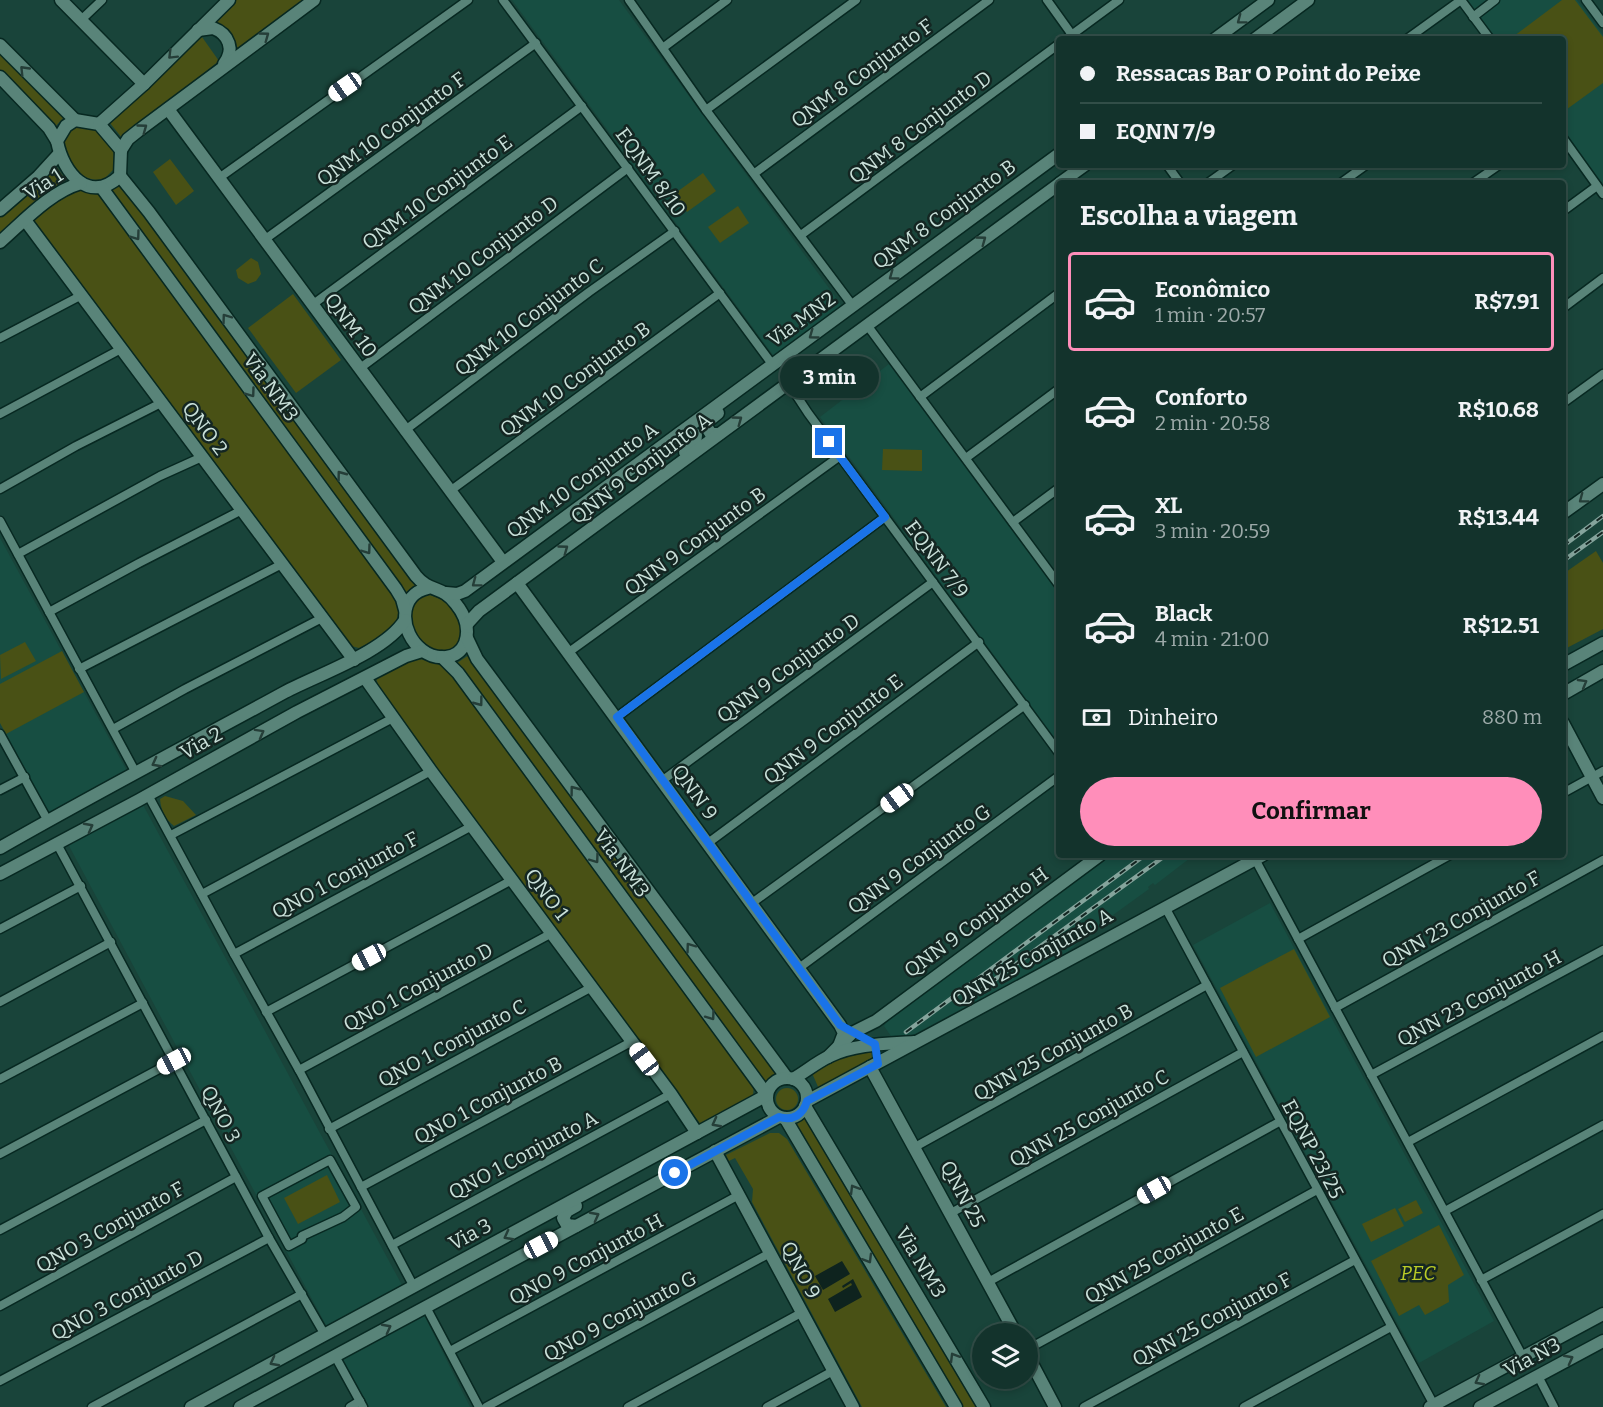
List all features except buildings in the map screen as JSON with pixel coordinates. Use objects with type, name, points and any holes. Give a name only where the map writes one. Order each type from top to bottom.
[{"type":"main road","points":[[61,0],[144,84]]},
{"type":"main road","points":[[99,124],[144,84],[229,0]]},
{"type":"main road","points":[[0,77],[49,128],[64,166],[81,183],[102,188],[109,186],[120,176],[121,150],[128,139],[221,67],[314,0]]},
{"type":"main road","points":[[1219,36],[1268,0]]},
{"type":"main road","points":[[1253,36],[1297,0]]},
{"type":"main road","points":[[1259,36],[1308,0]]},
{"type":"main road","points":[[198,30],[213,28],[225,36],[230,45],[230,55],[221,67]]},
{"type":"main road","points":[[0,45],[75,120]]},
{"type":"main road","name":"QNM 10","points":[[168,109],[502,562]]},
{"type":"main road","points":[[58,148],[66,126],[75,120],[87,120],[99,124],[121,150]]},
{"type":"main road","name":"Via 1","points":[[0,210],[38,177],[58,148]]},
{"type":"main road","name":"QNM 8 Conjunto B","points":[[853,306],[1056,156]]},
{"type":"main road","points":[[1063,180],[1080,168]]},
{"type":"main road","name":"Via NM3","points":[[120,176],[149,212],[416,576],[428,588]]},
{"type":"main road","name":"Via 1","points":[[0,242],[68,187],[81,183]]},
{"type":"main road","points":[[957,258],[951,260],[943,255],[944,245],[992,210],[1019,184]]},
{"type":"main road","points":[[789,384],[1056,185]]},
{"type":"main road","name":"Via NM3","points":[[102,188],[396,589],[402,599],[405,615]]},
{"type":"main road","name":"QNO 2","points":[[25,220],[354,660]]},
{"type":"main road","points":[[870,323],[891,300],[932,269],[930,259],[918,258]]},
{"type":"main road","name":"Via MN2","points":[[772,364],[853,306]]},
{"type":"main road","points":[[719,434],[711,434],[707,430],[707,422],[754,386],[784,356]]},
{"type":"main road","name":"QNM 10 Conjunto A","points":[[502,562],[772,364]]},
{"type":"main road","name":"QNN 9 Conjunto A","points":[[517,583],[789,384]]},
{"type":"main road","points":[[609,516],[635,487],[695,444],[696,435],[692,431],[676,435]]},
{"type":"main road","points":[[1566,511],[1603,484]]},
{"type":"main road","points":[[446,592],[457,605],[467,624],[467,638],[458,653],[442,657],[422,651],[411,637],[405,615],[409,600],[418,590],[428,588],[457,594],[465,591],[502,562]]},
{"type":"main road","points":[[467,624],[479,611],[517,583]]},
{"type":"main road","name":"QNN 9","points":[[517,583],[840,1025],[875,1044]]},
{"type":"main road","name":"Via 2","points":[[0,848],[287,692],[354,660],[395,634],[405,615]]},
{"type":"main road","name":"Via NM3","points":[[467,638],[477,659],[790,1079]]},
{"type":"main road","points":[[1566,663],[1603,643]]},
{"type":"main road","name":"Via 2","points":[[0,874],[297,712],[406,656],[422,651]]},
{"type":"main road","name":"Via NM3","points":[[442,657],[465,682],[767,1095]]},
{"type":"main road","points":[[1566,692],[1603,671]]},
{"type":"main road","name":"QNO 1","points":[[365,678],[431,771],[671,1094],[697,1133]]},
{"type":"main road","points":[[310,680],[310,688],[314,696],[322,700]]},
{"type":"main road","points":[[287,692],[297,696],[300,704],[297,712]]},
{"type":"main road","points":[[1566,728],[1597,774],[1603,798]]},
{"type":"main road","name":"QNN 9 Conjunto H","points":[[828,1057],[852,1033],[876,1021],[1096,858]]},
{"type":"main road","name":"QNN 25 Conjunto A","points":[[806,1103],[1257,858]]},
{"type":"main road","points":[[874,1067],[875,1044],[870,1031],[876,1021]]},
{"type":"main road","points":[[839,1046],[844,1034],[840,1025]]},
{"type":"main road","points":[[918,1042],[875,1044],[842,1051],[790,1079],[775,1082],[767,1095],[767,1103],[770,1110],[782,1118],[956,1407]]},
{"type":"main road","name":"QNN 25","points":[[874,1067],[1010,1323]]},
{"type":"main road","points":[[240,1407],[715,1151],[782,1118],[800,1114],[806,1103],[805,1089],[790,1079]]},
{"type":"main road","name":"Via 3","points":[[191,1407],[767,1095]]},
{"type":"main road","name":"Via NM3","points":[[806,1103],[984,1407]]},
{"type":"main road","name":"QNO 9","points":[[715,1151],[853,1407]]},
{"type":"main road","points":[[576,1226],[570,1227],[565,1223],[563,1218],[565,1213],[620,1183],[645,1162]]},
{"type":"main road","points":[[490,1273],[550,1233],[552,1226],[550,1221],[540,1218]]},
{"type":"main road","name":"Via N3","points":[[1432,1406],[1603,1314]]},
{"type":"main road","name":"Via N3","points":[[1480,1407],[1603,1341]]},
{"type":"main road","points":[[1038,1375],[1055,1407]]},
{"type":"main road","points":[[201,1407],[223,1390]]},
{"type":"street","points":[[81,20],[102,0]]},
{"type":"street","points":[[219,178],[468,0]]},
{"type":"street","name":"EQNM 8/10","points":[[503,0],[772,364]]},
{"type":"street","points":[[629,0],[706,110],[853,306]]},
{"type":"street","points":[[664,47],[727,0]]},
{"type":"street","points":[[706,110],[856,0]]},
{"type":"street","name":"QNM 8 Conjunto F","points":[[754,173],[989,0]]},
{"type":"street","points":[[1047,0],[1070,36]]},
{"type":"street","points":[[1074,36],[1119,0]]},
{"type":"street","points":[[1411,36],[1461,0],[1488,36]]},
{"type":"street","points":[[1473,17],[1495,0]]},
{"type":"street","points":[[1588,1],[1603,23]]},
{"type":"street","name":"QNM 10 Conjunto F","points":[[264,240],[536,43]]},
{"type":"street","name":"QNM 8 Conjunto D","points":[[801,235],[1056,46]]},
{"type":"street","name":"QNM 10 Conjunto E","points":[[312,305],[582,106]]},
{"type":"street","points":[[1566,142],[1603,194]]},
{"type":"street","name":"QNM 10 Conjunto D","points":[[359,369],[628,168]]},
{"type":"street","points":[[1212,180],[1229,168]]},
{"type":"street","points":[[1345,180],[1362,168]]},
{"type":"street","points":[[1477,180],[1495,168]]},
{"type":"street","points":[[1566,209],[1597,186]]},
{"type":"street","name":"QNM 10 Conjunto C","points":[[404,431],[589,292],[675,231]]},
{"type":"street","points":[[1566,306],[1603,278]]},
{"type":"street","name":"QNM 10 Conjunto B","points":[[450,491],[720,293]]},
{"type":"street","points":[[0,338],[80,296]]},
{"type":"street","points":[[920,397],[1056,296]]},
{"type":"street","points":[[870,323],[920,397],[1056,581]]},
{"type":"street","points":[[0,414],[121,349]]},
{"type":"street","points":[[1566,401],[1603,374]]},
{"type":"street","name":"EQNN 7/9","points":[[789,384],[1056,749]]},
{"type":"street","points":[[966,458],[1056,391]]},
{"type":"street","points":[[0,489],[76,446],[161,403]]},
{"type":"street","name":"QNN 9 Conjunto B","points":[[569,652],[840,456]]},
{"type":"street","points":[[18,554],[160,476],[202,457]]},
{"type":"street","points":[[1013,522],[1056,490]]},
{"type":"street","points":[[49,612],[242,510]]},
{"type":"street","points":[[617,717],[885,517]]},
{"type":"street","points":[[0,521],[136,773]]},
{"type":"street","points":[[79,669],[282,564]]},
{"type":"street","name":"QNN 9 Conjunto D","points":[[663,780],[933,582]]},
{"type":"street","points":[[113,729],[322,618]]},
{"type":"street","name":"QNN 9 Conjunto E","points":[[708,843],[979,642]]},
{"type":"street","points":[[752,903],[1025,705]]},
{"type":"street","points":[[171,835],[393,718]]},
{"type":"street","points":[[0,734],[48,821]]},
{"type":"street","points":[[202,894],[431,771]]},
{"type":"street","points":[[1566,791],[1597,774]]},
{"type":"street","points":[[0,790],[25,777]]},
{"type":"street","name":"QNN 9 Conjunto G","points":[[799,968],[1056,778]]},
{"type":"street","points":[[148,795],[299,1070],[414,1287]]},
{"type":"street","name":"QNO 1 Conjunto F","points":[[234,954],[472,826]]},
{"type":"street","name":"QNO 3","points":[[57,844],[236,1178],[325,1335]]},
{"type":"street","points":[[1259,858],[1298,939],[1523,1357]]},
{"type":"street","points":[[1298,939],[1445,858]]},
{"type":"street","name":"QNN 23 Conjunto F","points":[[1335,1008],[1603,860]]},
{"type":"street","points":[[266,1012],[512,880]]},
{"type":"street","points":[[0,929],[81,886]]},
{"type":"street","name":"EQNP 23/25","points":[[1165,907],[1432,1406]]},
{"type":"street","name":"QNO 1 Conjunto D","points":[[299,1070],[552,933]]},
{"type":"street","points":[[0,1002],[111,942]]},
{"type":"street","name":"QNN 23 Conjunto H","points":[[1371,1075],[1603,950]]},
{"type":"street","name":"QNN 25 Conjunto B","points":[[915,1147],[1207,985]]},
{"type":"street","name":"QNO 1 Conjunto C","points":[[329,1129],[591,987]]},
{"type":"street","points":[[0,1080],[143,1003]]},
{"type":"street","points":[[1408,1142],[1603,1036]]},
{"type":"street","name":"QNO 1 Conjunto B","points":[[361,1187],[631,1042]]},
{"type":"street","name":"QNN 25 Conjunto C","points":[[951,1213],[1243,1052]]},
{"type":"street","points":[[0,1154],[174,1061]]},
{"type":"street","name":"QNO 1 Conjunto A","points":[[392,1245],[671,1094]]},
{"type":"street","points":[[0,1230],[206,1120]]},
{"type":"street","points":[[988,1282],[1279,1122]]},
{"type":"street","points":[[1444,1210],[1603,1125]]},
{"type":"street","points":[[330,1160],[356,1207],[343,1217],[302,1236],[302,1239],[289,1246],[262,1196],[330,1160]]},
{"type":"street","name":"QNO 3 Conjunto F","points":[[0,1306],[236,1178]]},
{"type":"street","name":"QNN 25 Conjunto E","points":[[1038,1343],[1317,1190]]},
{"type":"street","name":"QNO 9 Conjunto H","points":[[450,1351],[739,1195]]},
{"type":"street","points":[[1481,1280],[1603,1214]]},
{"type":"street","name":"QNO 3 Conjunto D","points":[[0,1381],[269,1238]]},
{"type":"street","name":"QNO 9 Conjunto G","points":[[486,1407],[770,1253]]},
{"type":"street","name":"QNN 25 Conjunto F","points":[[1084,1407],[1355,1260]]},
{"type":"street","points":[[92,1407],[302,1294]]},
{"type":"street","points":[[426,1307],[479,1407]]},
{"type":"street","points":[[627,1407],[801,1313]]},
{"type":"street","points":[[1244,1407],[1391,1327]]},
{"type":"street","points":[[335,1356],[362,1404],[350,1407]]},
{"type":"street","points":[[767,1407],[833,1371]]},
{"type":"street","points":[[1538,1376],[1554,1407]]},
{"type":"shaded area","points":[[512,0],[619,0],[842,306],[773,355]]},
{"type":"shaded area","points":[[1466,0],[1577,0],[1603,35],[1603,184],[1566,134],[1566,36],[1493,36]]},
{"type":"shaded area","points":[[889,364],[1056,590],[1056,740],[820,417]]},
{"type":"shaded area","points":[[0,538],[128,773],[50,815],[0,723]]},
{"type":"shaded area","points":[[142,803],[403,1287],[327,1327],[68,844]]},
{"type":"shaded area","points":[[1108,858],[1190,858],[1155,885],[1153,883],[1148,887],[1149,889],[1066,953],[911,1036],[893,1039],[884,1026],[889,1019]]},
{"type":"shaded area","points":[[1270,903],[1494,1321],[1419,1363],[1193,945]]},
{"type":"shaded area","points":[[422,1315],[470,1407],[369,1407],[342,1359]]},
{"type":"green space","points":[[236,0],[306,0],[239,49],[215,20]]},
{"type":"green space","points":[[1562,0],[1575,0],[1603,37],[1603,83],[1566,110],[1566,36],[1514,36]]},
{"type":"green space","points":[[202,37],[219,61],[122,138],[110,123],[195,40]]},
{"type":"green space","points":[[0,51],[64,117],[54,128],[0,76]]},
{"type":"green space","points":[[84,124],[103,135],[114,153],[115,168],[104,179],[95,180],[82,174],[76,169],[65,149],[63,141],[71,127]]},
{"type":"green space","points":[[170,159],[194,191],[176,205],[153,172]]},
{"type":"green space","points":[[56,166],[65,179],[0,235],[0,216]]},
{"type":"green space","points":[[703,173],[716,191],[687,212],[674,194]]},
{"type":"green space","points":[[121,183],[204,300],[417,584],[405,593],[109,192]]},
{"type":"green space","points":[[80,189],[100,195],[397,599],[397,618],[394,625],[383,635],[359,648],[351,646],[33,222],[60,195]]},
{"type":"green space","points":[[738,206],[749,223],[720,243],[708,227]]},
{"type":"green space","points":[[251,258],[258,262],[261,274],[256,281],[248,284],[238,278],[236,270]]},
{"type":"green space","points":[[293,294],[341,360],[296,393],[248,328]]},
{"type":"green space","points":[[883,449],[922,450],[922,471],[882,470]]},
{"type":"green space","points":[[1596,551],[1603,563],[1603,629],[1566,648],[1566,572]]},
{"type":"green space","points":[[429,595],[441,599],[451,607],[461,624],[459,645],[446,652],[437,651],[428,646],[414,628],[413,607],[418,600]]},
{"type":"green space","points":[[25,642],[36,661],[1,679],[0,655]]},
{"type":"green space","points":[[62,651],[84,692],[6,734],[0,723],[0,684]]},
{"type":"green space","points":[[469,655],[773,1067],[775,1074],[766,1083],[457,663]]},
{"type":"green space","points":[[410,659],[433,662],[453,674],[754,1083],[753,1096],[701,1125],[380,691],[375,675]]},
{"type":"green space","points":[[165,796],[183,801],[196,815],[174,826],[166,818],[161,807],[160,799]]},
{"type":"green space","points":[[1294,949],[1330,1017],[1256,1057],[1220,988]]},
{"type":"green space","points":[[871,1050],[872,1060],[819,1089],[812,1073],[829,1060]]},
{"type":"green space","points":[[787,1088],[795,1091],[798,1099],[795,1107],[787,1110],[779,1107],[776,1099],[779,1091]]},
{"type":"green space","points":[[805,1115],[979,1407],[960,1407],[792,1122]]},
{"type":"green space","points":[[770,1133],[779,1133],[787,1139],[946,1407],[862,1407],[752,1202],[753,1189],[735,1158],[729,1161],[726,1155]]},
{"type":"green space","points":[[327,1175],[340,1202],[298,1224],[284,1198]]},
{"type":"green space","points":[[1416,1200],[1423,1213],[1405,1222],[1398,1209]]},
{"type":"green space","points":[[1395,1208],[1404,1226],[1371,1242],[1362,1224]]},
{"type":"green space","name":"PEC","points":[[1439,1225],[1464,1275],[1448,1285],[1449,1302],[1425,1315],[1419,1305],[1399,1316],[1371,1261]]},
{"type":"water","points":[[842,1261],[850,1274],[823,1290],[815,1276]]},
{"type":"water","points":[[853,1279],[862,1297],[835,1312],[828,1299],[852,1285],[851,1283],[843,1288],[842,1286]]},
{"type":"railway","points":[[1566,544],[1603,516]]},
{"type":"railway","points":[[1566,559],[1603,532]]},
{"type":"railway","points":[[906,1032],[1141,858]]},
{"type":"railway","points":[[979,991],[1162,858]]},
{"type":"route","points":[[675,1173],[779,1117],[788,1119],[800,1114],[807,1101],[878,1064],[875,1044],[840,1025],[617,717],[885,517],[829,442]]}]
